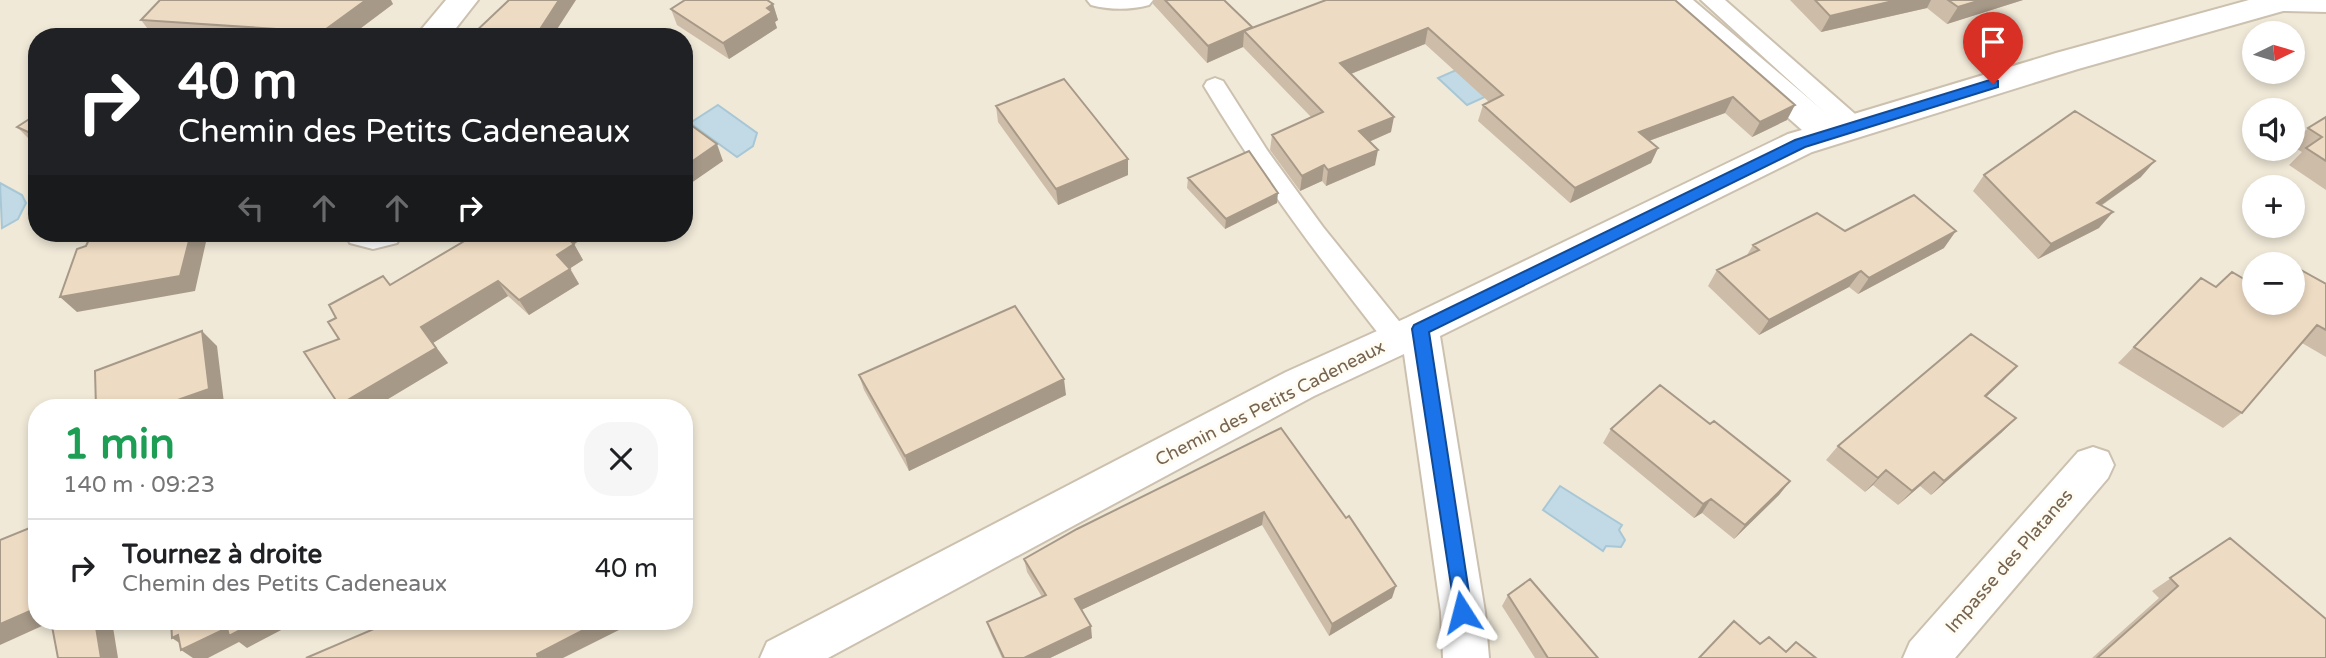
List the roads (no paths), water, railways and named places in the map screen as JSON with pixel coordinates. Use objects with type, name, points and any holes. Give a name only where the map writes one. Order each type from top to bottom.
[{"type":"street","points":[[439,28],[463,0]]},
{"type":"street","points":[[1674,0],[1842,131]]},
{"type":"street","name":"Chemin des Petits Cadeneaux","points":[[783,658],[1300,384],[1409,334],[1800,143],[2067,61],[2282,1],[2326,2]]},
{"type":"street","points":[[1409,334],[1462,612],[1466,658]]},
{"type":"street","name":"Impasse des Platanes","points":[[1926,658],[2093,465]]},
{"type":"lane","points":[[1098,0],[1131,3],[1142,0]]},
{"type":"lane","points":[[1712,0],[1842,131]]},
{"type":"lane","points":[[1215,86],[1259,156],[1314,234],[1409,334]]},
{"type":"water","points":[[1513,45],[1542,71],[1467,105],[1438,78]]},
{"type":"water","points":[[718,105],[757,133],[753,146],[737,157],[693,125],[693,121]]},
{"type":"water","points":[[0,183],[22,195],[26,203],[18,219],[2,228]]},
{"type":"water","points":[[1560,486],[1622,525],[1619,530],[1625,540],[1621,547],[1606,546],[1603,551],[1543,510]]}]
